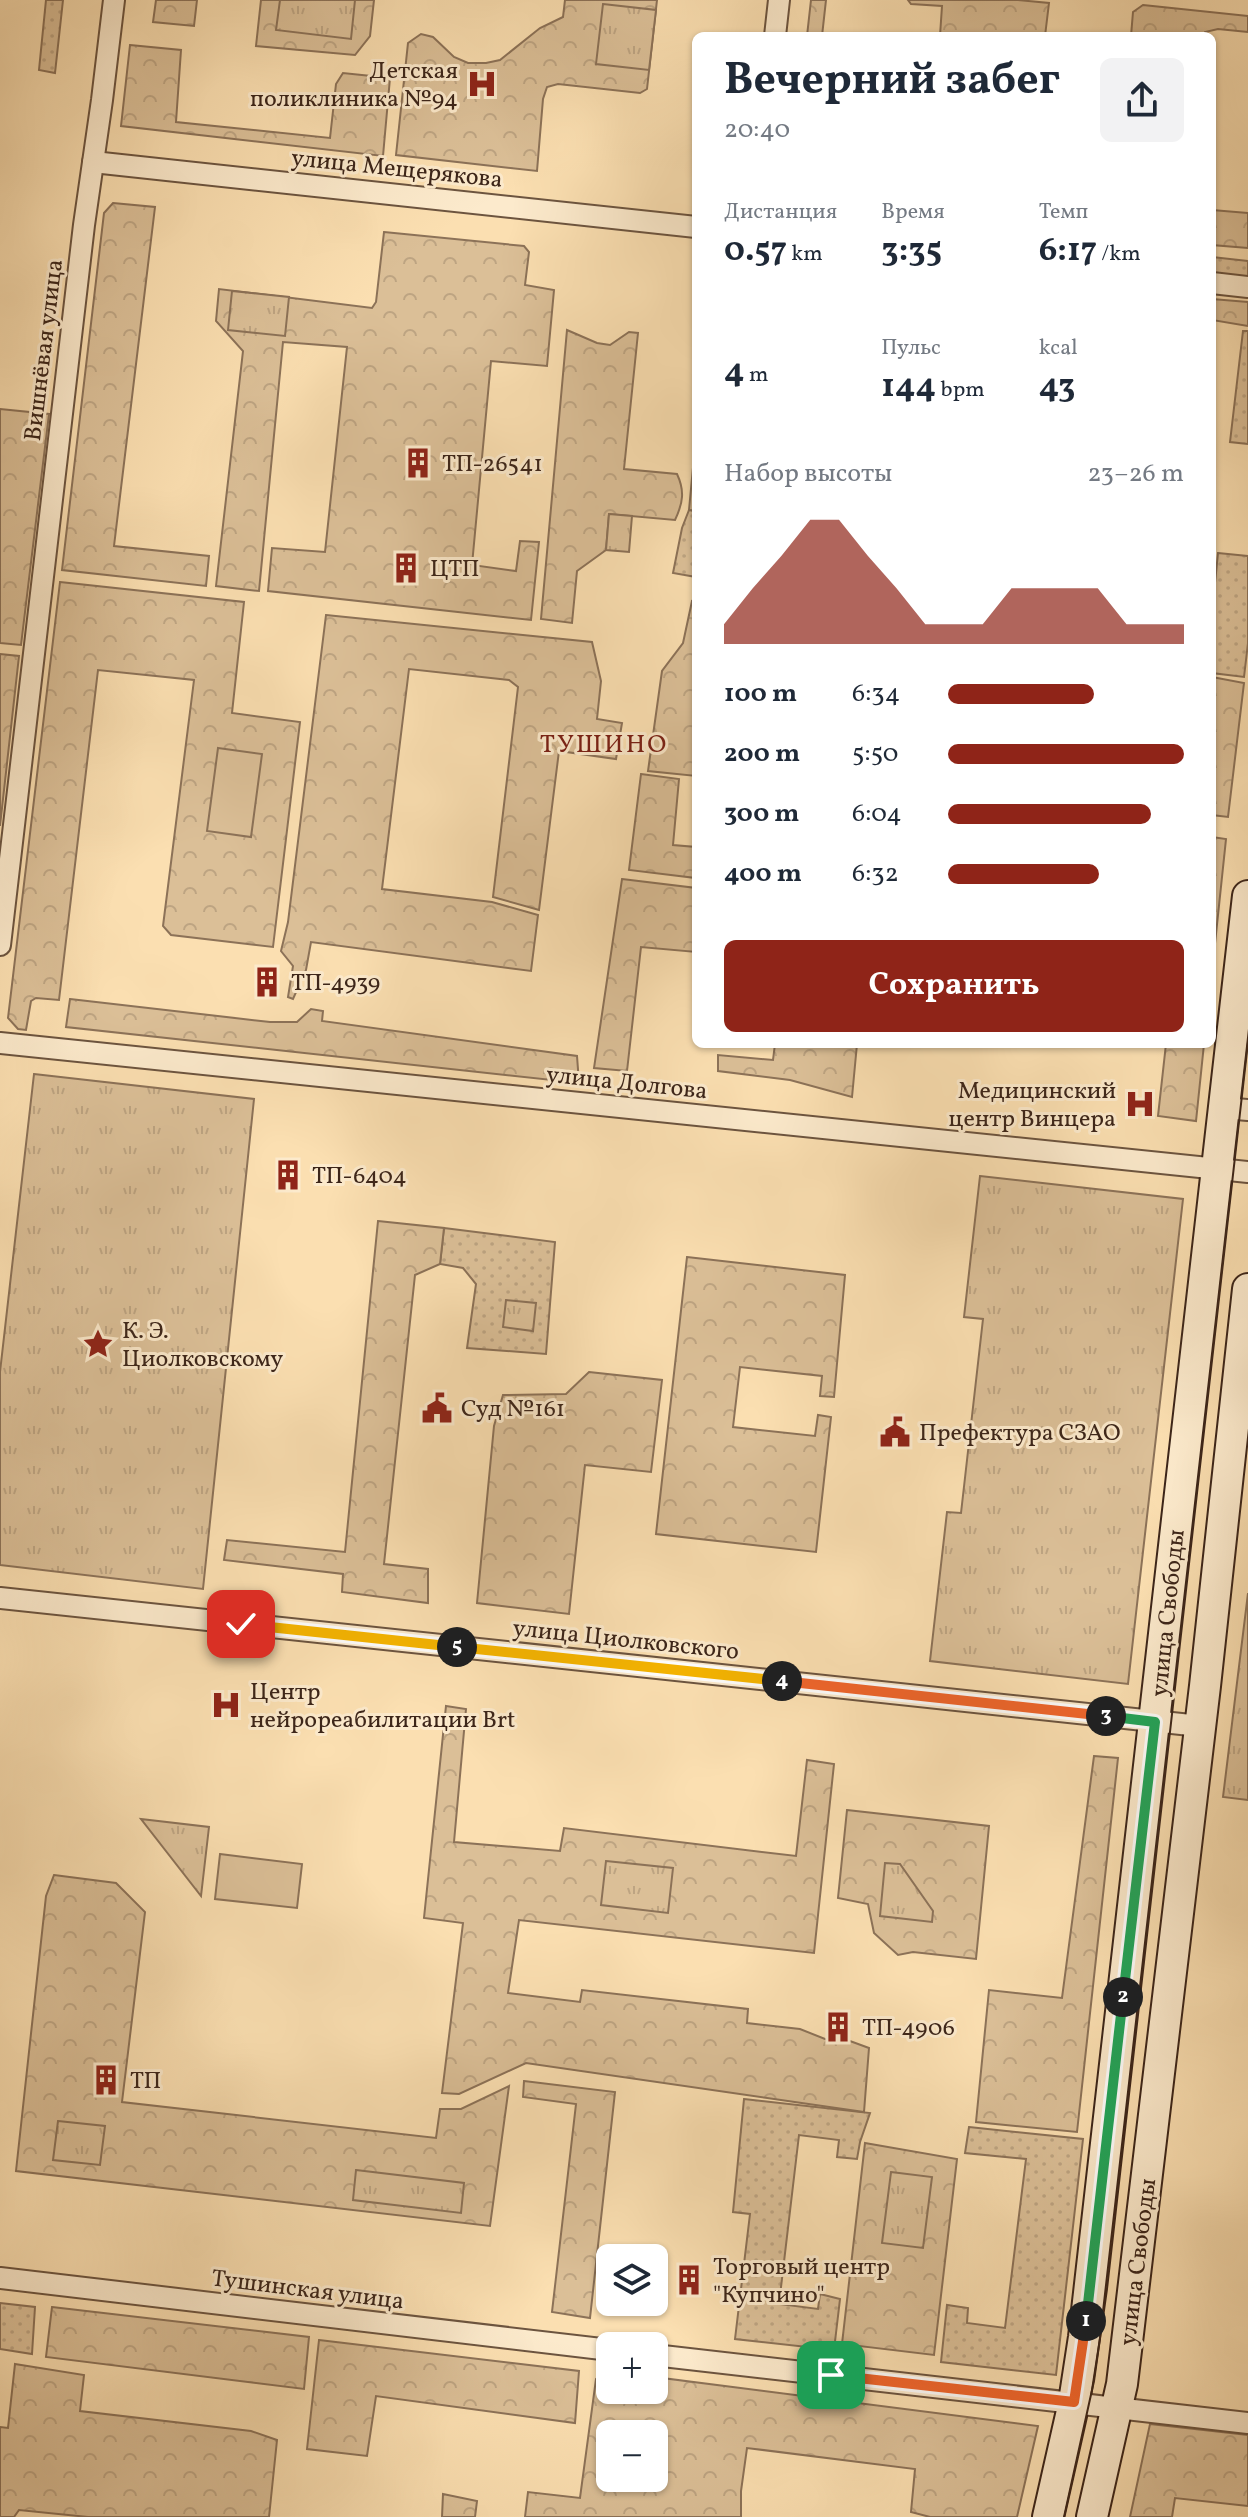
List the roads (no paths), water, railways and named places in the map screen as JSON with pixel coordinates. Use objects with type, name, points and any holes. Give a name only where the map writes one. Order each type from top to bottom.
[{"type":"main road","name":"улица Свободы","points":[[1048,2517],[1074,2402],[1084,2337],[1217,1169],[1236,1109],[1248,896]]},
{"type":"main road","name":"улица Свободы","points":[[1092,2517],[1117,2408],[1127,2342],[1248,1289]]},
{"type":"street","name":"Вишнёвая улица","points":[[0,945],[85,213],[114,0]]},
{"type":"street","points":[[775,32],[779,0]]},
{"type":"street","name":"улица Мещерякова","points":[[93,162],[692,227]]},
{"type":"street","points":[[1216,283],[1248,287]]},
{"type":"street","name":"улица Долгова","points":[[0,1043],[1248,1172]]},
{"type":"street","name":"улица Циолковского","points":[[0,1598],[1200,1726]]},
{"type":"street","name":"Тушинская улица","points":[[0,2278],[596,2348]]},
{"type":"street","points":[[668,2357],[1248,2423]]},
{"type":"tram line","points":[[1064,2517],[1094,2381],[1107,2289],[1248,1042]]},
{"type":"place","name":"Детская поликлиника №94","points":[[482,84]]},
{"type":"place","name":"ТП-26541","points":[[418,463]]},
{"type":"place","name":"ЦТП","points":[[406,568]]},
{"type":"place","name":"ТП-4939","points":[[267,982]]},
{"type":"place","name":"Медицинский центр Винцера","points":[[1140,1104]]},
{"type":"place","name":"ТП-6404","points":[[288,1175]]},
{"type":"place","name":"К. Э. Циолковскому","points":[[98,1344]]},
{"type":"place","name":"Суд №161","points":[[437,1408]]},
{"type":"place","name":"Префектура СЗАО","points":[[895,1432]]},
{"type":"place","name":"Центр нейрореабилитации Brt","points":[[226,1705]]},
{"type":"place","name":"ТП-4906","points":[[838,2027]]},
{"type":"place","name":"ТП","points":[[106,2080]]},
{"type":"place","name":"Торговый центр \"Купчино\"","points":[[689,2280]]},
{"type":"district","name":"ТУШИНО","points":[[604,743]]}]
